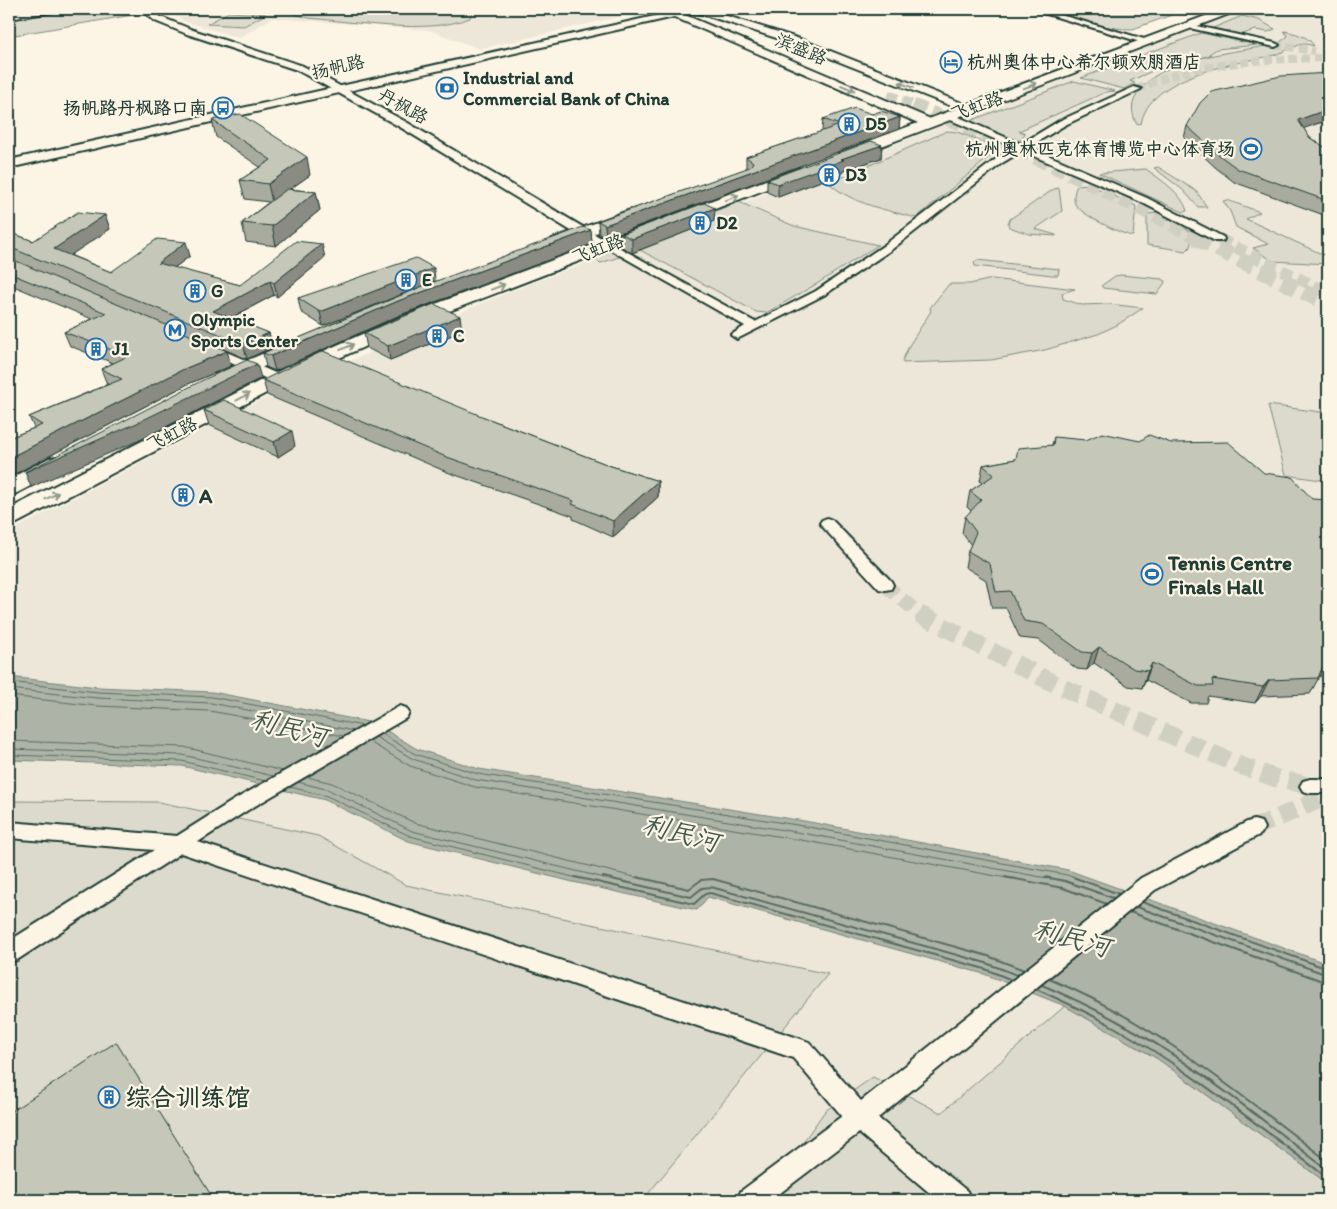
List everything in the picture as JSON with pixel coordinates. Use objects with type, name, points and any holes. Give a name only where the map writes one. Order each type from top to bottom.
[{"type":"main road","points":[[9,16],[52,9]]},
{"type":"main road","points":[[9,164],[669,11],[695,9],[851,74]]},
{"type":"main road","name":"滨盛路","points":[[695,9],[796,41],[950,109]]},
{"type":"main road","name":"飞虹路","points":[[1211,9],[1133,37],[950,109],[910,116],[832,152],[929,123],[950,109],[968,110],[1233,9]]},
{"type":"main road","name":"滨盛路","points":[[669,11],[929,123]]},
{"type":"main road","points":[[715,30],[771,46],[888,95]]},
{"type":"main road","name":"扬帆路","points":[[9,160],[335,88]]},
{"type":"main road","points":[[740,177],[795,157]]},
{"type":"main road","name":"飞虹路","points":[[9,518],[278,379],[407,321],[814,167]]},
{"type":"main road","name":"飞虹路","points":[[546,246],[647,209]]},
{"type":"main road","points":[[209,384],[310,341]]},
{"type":"main road","points":[[9,488],[68,457]]},
{"type":"street","name":"丹枫路","points":[[144,9],[158,19],[190,32],[300,68],[404,126],[607,245]]},
{"type":"street","points":[[1033,9],[1147,41]]},
{"type":"street","points":[[1187,26],[1274,45]]},
{"type":"street","points":[[737,335],[820,293],[887,248],[999,162],[1062,124],[1137,89]]},
{"type":"street","points":[[950,109],[1022,148],[1144,200],[1219,239]]},
{"type":"street","points":[[607,245],[754,326]]},
{"type":"street","points":[[196,343],[278,379]]},
{"type":"street","points":[[827,523],[885,585]]},
{"type":"street","points":[[9,952],[241,805],[400,713]]},
{"type":"street","points":[[750,1200],[859,1118],[1148,884],[1254,828]]},
{"type":"street","points":[[9,830],[178,844],[801,1050],[859,1118],[958,1200]]},
{"type":"shaded area","points":[[9,9],[168,9],[9,36]]},
{"type":"shaded area","points":[[179,9],[609,9],[626,15],[480,49],[429,30],[272,18],[239,38],[184,21],[168,11]]},
{"type":"shaded area","points":[[294,9],[467,9],[472,13],[470,18],[453,23],[413,27],[309,18],[294,14]]},
{"type":"shaded area","points":[[1047,9],[1188,9],[1133,29],[1122,29],[1100,25]]},
{"type":"shaded area","points":[[1247,9],[1328,9],[1328,1200],[9,1200],[9,532],[250,405],[491,299]]},
{"type":"shaded area","points":[[229,12],[266,14],[244,26],[207,24]]},
{"type":"shaded area","points":[[1242,16],[1259,20],[1275,29],[1268,32],[1255,30],[1240,35],[1213,28]]},
{"type":"shaded area","points":[[1284,31],[1305,37],[1314,46],[1301,44],[1271,56],[1235,63],[1194,75],[1159,94],[1147,108],[1141,124],[1136,123],[1132,110],[1135,98],[1146,83],[1161,72],[1200,58],[1279,43],[1288,36]]},
{"type":"shaded area","points":[[1201,33],[1257,45],[1217,49],[1209,54],[1211,55],[1164,69],[1159,68],[1130,81],[1135,83],[1124,89],[1081,78]]},
{"type":"shaded area","points":[[1074,81],[1115,91],[1106,92],[1019,131],[1025,133],[1022,140],[1010,141],[967,122]]},
{"type":"shaded area","points":[[947,131],[957,132],[999,149],[916,218],[859,201],[829,183]]},
{"type":"shaded area","points":[[1158,167],[1196,191],[1207,207],[1198,207],[1183,190],[1154,168]]},
{"type":"shaded area","points":[[1146,169],[1181,198],[1187,211],[1183,212],[1099,173]]},
{"type":"shaded area","points":[[1088,184],[1136,206],[1133,236],[1102,223],[1078,208],[1074,202],[1076,189],[1078,185]]},
{"type":"shaded area","points":[[1059,188],[1062,211],[1035,229],[1056,236],[1029,234],[1009,227],[1010,219],[1054,189]]},
{"type":"shaded area","points":[[1227,200],[1260,212],[1246,219],[1328,257],[1328,264],[1273,261],[1253,248],[1268,244],[1236,227],[1230,211],[1223,201]]},
{"type":"shaded area","points":[[739,202],[794,226],[878,245],[766,313],[756,312],[640,250],[601,263],[589,258]]},
{"type":"shaded area","points":[[1157,213],[1193,233],[1190,247],[1186,251],[1147,245],[1147,214]]},
{"type":"shaded area","points":[[977,260],[1059,269],[1058,275],[1052,275],[975,266],[974,263]]},
{"type":"shaded area","points":[[1121,275],[1166,281],[1157,294],[1103,288],[1101,286],[1115,276]]},
{"type":"shaded area","points":[[992,279],[1075,289],[1062,293],[1063,299],[1082,305],[1109,304],[1143,308],[1117,325],[1098,334],[1045,350],[991,360],[903,363],[902,361],[910,344],[931,311],[930,308],[949,284],[970,284]]},
{"type":"shaded area","points":[[1268,405],[1328,413],[1328,481],[1286,475]]},
{"type":"shaded area","name":"综合训练馆","points":[[9,801],[159,802],[318,836],[406,885],[828,974],[643,1200],[9,1200]]},
{"type":"shaded area","points":[[1065,1006],[1158,1059],[1328,1184],[1328,1200],[762,1200],[825,1111],[873,1077],[941,1113]]},
{"type":"water","name":"利民河","points":[[9,677],[98,687],[212,692],[374,723],[417,749],[479,769],[804,821],[1068,870],[1328,964],[1328,1184],[1158,1059],[1065,1006],[984,974],[708,897],[697,910],[573,882],[408,841],[325,800],[182,766],[9,760]]},
{"type":"building","name":"杭州奥林匹克体育博览中心体育场","points":[[1328,73],[1328,110],[1298,120],[1310,138],[1328,149],[1328,201],[1238,169],[1219,155],[1187,126],[1200,103],[1211,92],[1281,76]]},
{"type":"building","points":[[855,108],[872,114],[881,111],[900,117],[605,225],[598,221],[750,167],[753,162],[746,157],[840,125],[823,119]]},
{"type":"building","points":[[240,114],[307,157],[268,184],[240,180],[271,160],[212,120]]},
{"type":"building","points":[[871,141],[882,145],[778,184],[767,180]]},
{"type":"building","points":[[287,189],[316,192],[272,226],[242,223]]},
{"type":"building","points":[[704,203],[715,208],[632,239],[622,234]]},
{"type":"building","points":[[78,212],[105,215],[54,249],[111,272],[157,239],[186,242],[158,263],[240,285],[296,241],[322,244],[274,283],[270,281],[213,311],[231,318],[225,322],[234,319],[269,333],[243,344],[9,247],[9,232],[33,241]]},
{"type":"building","points":[[583,227],[591,230],[398,301],[271,356],[263,353],[423,286]]},
{"type":"building","points":[[9,258],[227,351],[184,369],[9,458],[9,438],[42,425],[29,417],[122,379],[101,369],[128,356],[64,332],[106,313],[9,273]]},
{"type":"building","points":[[416,258],[434,268],[320,312],[298,298]]},
{"type":"building","points":[[434,304],[460,316],[388,346],[364,333]]},
{"type":"building","points":[[323,351],[484,417],[611,466],[658,481],[613,521],[572,504],[574,501],[444,456],[263,380]]},
{"type":"building","points":[[247,360],[257,364],[137,423],[25,472],[203,380]]},
{"type":"building","points":[[224,400],[292,431],[274,442],[204,410]]},
{"type":"building","name":"Tennis Centre Finals Hall","points":[[1102,433],[1140,441],[1149,435],[1171,443],[1228,442],[1264,473],[1292,477],[1312,499],[1328,500],[1328,660],[1325,661],[1318,678],[1269,680],[1263,687],[1212,679],[1213,686],[1198,686],[1152,663],[1148,671],[1134,669],[1099,647],[1092,653],[1082,652],[1043,624],[1024,621],[1010,591],[996,592],[990,564],[968,551],[976,532],[965,517],[981,500],[970,491],[994,475],[983,465],[1016,459],[1018,448],[1053,445],[1054,437],[1086,440]]},
{"type":"building","name":"综合训练馆","points":[[116,1042],[214,1200],[9,1200],[9,1113]]},
{"type":"tunnel","points":[[1275,45],[1314,51]]},
{"type":"tunnel","points":[[1137,89],[1183,73],[1231,64],[1279,59],[1328,58]]},
{"type":"tunnel","points":[[888,95],[916,106]]},
{"type":"tunnel","points":[[913,105],[1022,152],[1199,239]]},
{"type":"tunnel","points":[[1196,238],[1328,304]]},
{"type":"tunnel","points":[[1219,239],[1328,293]]},
{"type":"tunnel","points":[[885,585],[921,615]]},
{"type":"tunnel","points":[[919,614],[1059,686],[1239,765],[1275,778],[1310,786]]},
{"type":"tunnel","points":[[1254,828],[1328,796]]},
{"type":"place","name":"杭州奥体中心希尔顿欢朋酒店","points":[[951,62]]},
{"type":"place","name":"Industrial and Commercial Bank of China","points":[[447,88]]},
{"type":"place","name":"扬帆路丹枫路口南","points":[[223,108]]},
{"type":"place","name":"D5","points":[[849,124]]},
{"type":"place","name":"杭州奥林匹克体育博览中心体育场","points":[[1251,149]]},
{"type":"place","name":"D3","points":[[829,175]]},
{"type":"place","name":"D2","points":[[700,223]]},
{"type":"place","name":"E","points":[[406,280]]},
{"type":"place","name":"G","points":[[195,291]]},
{"type":"place","name":"Olympic Sports Center","points":[[175,330]]},
{"type":"place","name":"C","points":[[437,336]]},
{"type":"place","name":"J1","points":[[96,349]]},
{"type":"place","name":"A","points":[[183,495]]},
{"type":"place","name":"Tennis Centre Finals Hall","points":[[1152,574]]},
{"type":"place","name":"综合训练馆","points":[[109,1097]]}]
